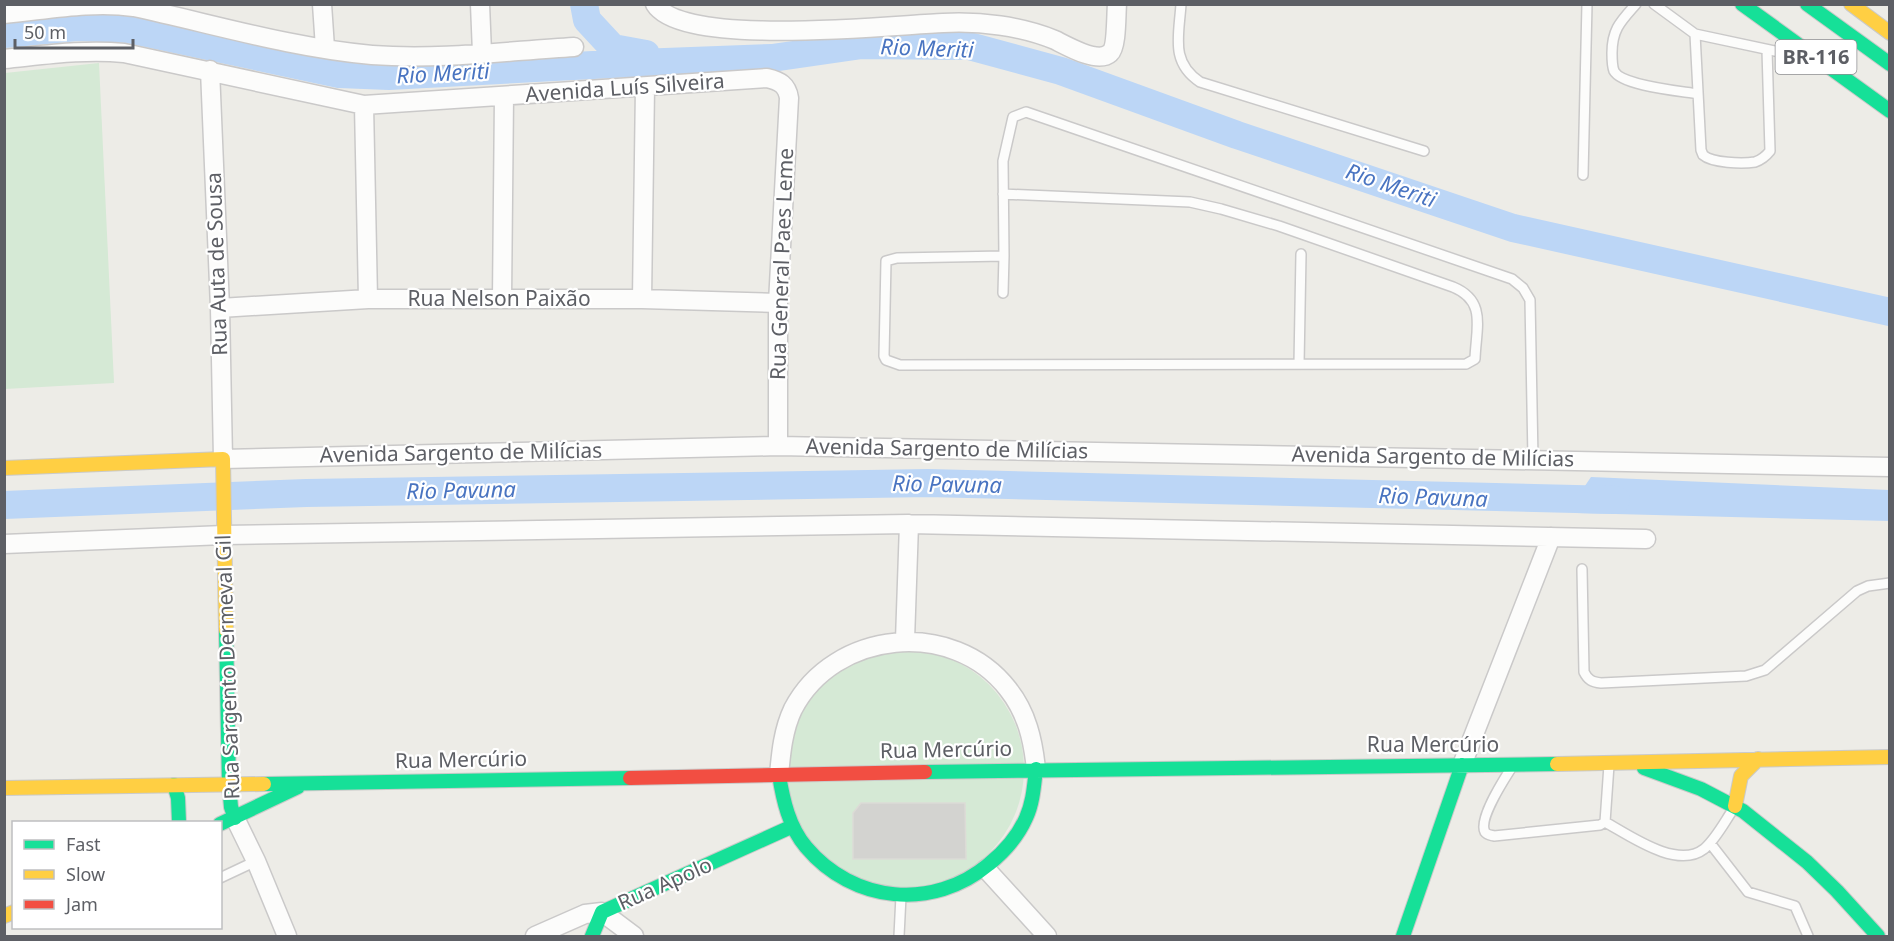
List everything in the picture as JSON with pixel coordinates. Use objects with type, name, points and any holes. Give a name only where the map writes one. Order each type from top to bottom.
[{"type":"main road","name":"BR-116","points":[[1742,4],[1890,111]]},
{"type":"main road","name":"BR-116","points":[[1807,4],[1890,64]]},
{"type":"main road","name":"BR-116","points":[[1851,4],[1890,33]]},
{"type":"main road","name":"Avenida Sargento de Milícias","points":[[4,468],[223,465]]},
{"type":"main road","name":"Rua Sargento Dermeval Gil","points":[[223,465],[231,807],[228,821]]},
{"type":"main road","name":"Rua Mercúrio","points":[[4,788],[1036,769],[1512,765],[1890,757]]},
{"type":"main road","points":[[1735,806],[1741,776],[1758,759]]},
{"type":"main road","points":[[1617,762],[1688,784],[1735,806],[1779,838],[1818,872],[1878,936]]},
{"type":"main road","points":[[1403,936],[1462,765]]},
{"type":"main road","points":[[779,775],[783,801],[793,826],[807,848],[826,867],[849,882],[874,892],[901,896],[924,895],[946,890],[986,869],[1007,849],[1023,825],[1033,798],[1036,769]]},
{"type":"main road","points":[[228,821],[303,784]]},
{"type":"main road","points":[[174,785],[178,798],[179,821]]},
{"type":"main road","name":"Rua Apolo","points":[[602,912],[793,826]]},
{"type":"main road","points":[[592,936],[602,912]]},
{"type":"street","points":[[322,4],[325,48]]},
{"type":"street","points":[[480,4],[482,53]]},
{"type":"street","points":[[654,4],[664,16],[683,22],[748,32],[947,23],[982,24],[1047,37],[1092,56],[1103,57],[1111,52],[1114,46],[1117,4]]},
{"type":"street","name":"Avenida Luís Silveira","points":[[4,14],[90,5],[116,5],[325,48],[371,55],[411,57],[574,47]]},
{"type":"street","name":"Avenida Luís Silveira","points":[[4,59],[98,50],[124,53],[364,105],[767,78],[783,84]]},
{"type":"street","name":"Rua Auta de Sousa","points":[[210,70],[220,308],[223,465]]},
{"type":"street","name":"Rua General Paes Leme","points":[[778,446],[778,303],[789,99],[788,90],[783,84]]},
{"type":"street","points":[[642,299],[645,87]]},
{"type":"street","points":[[502,299],[504,96]]},
{"type":"street","points":[[364,105],[368,299]]},
{"type":"street","name":"Rua Nelson Paixão","points":[[220,308],[368,299],[642,299],[778,303]]},
{"type":"street","name":"Avenida Sargento de Milícias","points":[[223,465],[778,446],[1890,467]]},
{"type":"street","points":[[905,640],[909,524]]},
{"type":"street","points":[[4,544],[224,531],[909,524],[1646,539]]},
{"type":"street","points":[[1462,765],[1551,537]]},
{"type":"street","points":[[779,775],[782,741],[789,720],[793,709],[813,681],[840,659],[871,645],[905,640],[934,643],[962,652],[987,668],[1008,688],[1023,712],[1033,740],[1036,769]]},
{"type":"street","name":"Rua Sargento Dermeval Gil","points":[[228,821],[256,861],[287,936]]},
{"type":"street","points":[[986,869],[1047,936]]},
{"type":"street","points":[[602,912],[634,936]]},
{"type":"street","name":"Rua Apolo","points":[[535,936],[585,914],[602,912]]},
{"type":"lane","points":[[1181,4],[1178,49],[1183,68],[1200,82],[1424,151]]},
{"type":"lane","points":[[1583,175],[1587,4]]},
{"type":"lane","points":[[1636,4],[1614,34],[1612,61],[1614,71],[1627,81],[1698,94]]},
{"type":"lane","points":[[1654,4],[1695,34],[1822,62]]},
{"type":"lane","points":[[1695,34],[1703,155],[1713,161],[1755,162],[1765,157],[1770,151],[1767,50]]},
{"type":"lane","points":[[1003,294],[1003,161],[1013,117],[1026,112],[1512,279],[1523,288],[1530,300],[1533,459]]},
{"type":"lane","points":[[1003,194],[1205,205],[1279,226],[1463,291],[1475,304],[1477,314],[1475,359],[1466,364],[900,365],[886,360],[884,356],[885,261],[897,258],[1004,256]]},
{"type":"lane","points":[[1299,364],[1301,254]]},
{"type":"lane","points":[[1582,569],[1584,672],[1592,682],[1601,683],[1755,674],[1765,670],[1857,591],[1868,586],[1890,583]]},
{"type":"lane","points":[[1605,822],[1617,762]]},
{"type":"lane","points":[[1512,765],[1487,812],[1484,830],[1487,834],[1494,836],[1593,827],[1605,822]]},
{"type":"lane","points":[[1605,822],[1656,849],[1674,855],[1687,856],[1697,853],[1710,843],[1735,806]]},
{"type":"lane","points":[[1710,843],[1748,892],[1796,906],[1808,936]]},
{"type":"lane","points":[[222,877],[256,861]]},
{"type":"lane","points":[[899,936],[901,896]]},
{"type":"green space","points":[[99,63],[114,383],[5,389],[5,73]]},
{"type":"green space","points":[[905,650],[950,659],[971,670],[989,685],[1004,703],[1015,724],[1024,769],[1015,814],[1004,835],[989,853],[971,868],[950,879],[905,888],[860,879],[839,868],[821,853],[806,835],[795,814],[786,769],[795,724],[806,703],[821,685],[839,670],[860,659]]},
{"type":"water","points":[[1591,477],[1889,490],[1889,521],[1577,513],[1576,499]]},
{"type":"building","points":[[861,803],[965,803],[966,859],[853,859],[853,813]]},
{"type":"waterway","points":[[584,4],[587,20],[613,48],[646,54]]},
{"type":"waterway","name":"Rio Meriti","points":[[4,34],[77,27],[128,29],[339,74],[389,76],[772,58],[862,45],[969,46],[1061,71],[1237,135],[1513,228],[1890,312]]},
{"type":"waterway","name":"Rio Pavuna","points":[[4,505],[306,493],[928,483],[1616,500]]},
{"type":"traffic: fast","points":[[1742,4],[1890,111]]},
{"type":"traffic: fast","points":[[1807,4],[1890,64]]},
{"type":"traffic: fast","points":[[226,630],[229,785],[231,807],[235,818]]},
{"type":"traffic: fast","points":[[925,772],[1557,764]]},
{"type":"traffic: fast","points":[[1403,936],[1462,765]]},
{"type":"traffic: fast","points":[[1644,768],[1701,789],[1743,811],[1807,862],[1878,936]]},
{"type":"traffic: fast","points":[[779,775],[785,803],[795,831],[806,847],[825,866],[847,880],[870,889],[894,894],[919,894],[943,889],[967,879],[989,864],[1005,849],[1023,825],[1033,794],[1036,769]]},
{"type":"traffic: fast","points":[[264,784],[630,778]]},
{"type":"traffic: fast","points":[[174,785],[178,798],[179,821]]},
{"type":"traffic: fast","points":[[222,823],[298,787]]},
{"type":"traffic: fast","points":[[592,936],[602,912],[793,826]]},
{"type":"traffic: slow","points":[[1851,4],[1890,33]]},
{"type":"traffic: slow","points":[[4,468],[223,459],[226,630]]},
{"type":"traffic: slow","points":[[1557,764],[1890,757]]},
{"type":"traffic: slow","points":[[1735,806],[1741,776],[1758,759]]},
{"type":"traffic: slow","points":[[4,788],[264,784]]},
{"type":"traffic: slow","points":[[4,916],[12,913]]},
{"type":"traffic: jam","points":[[630,778],[925,772]]}]
